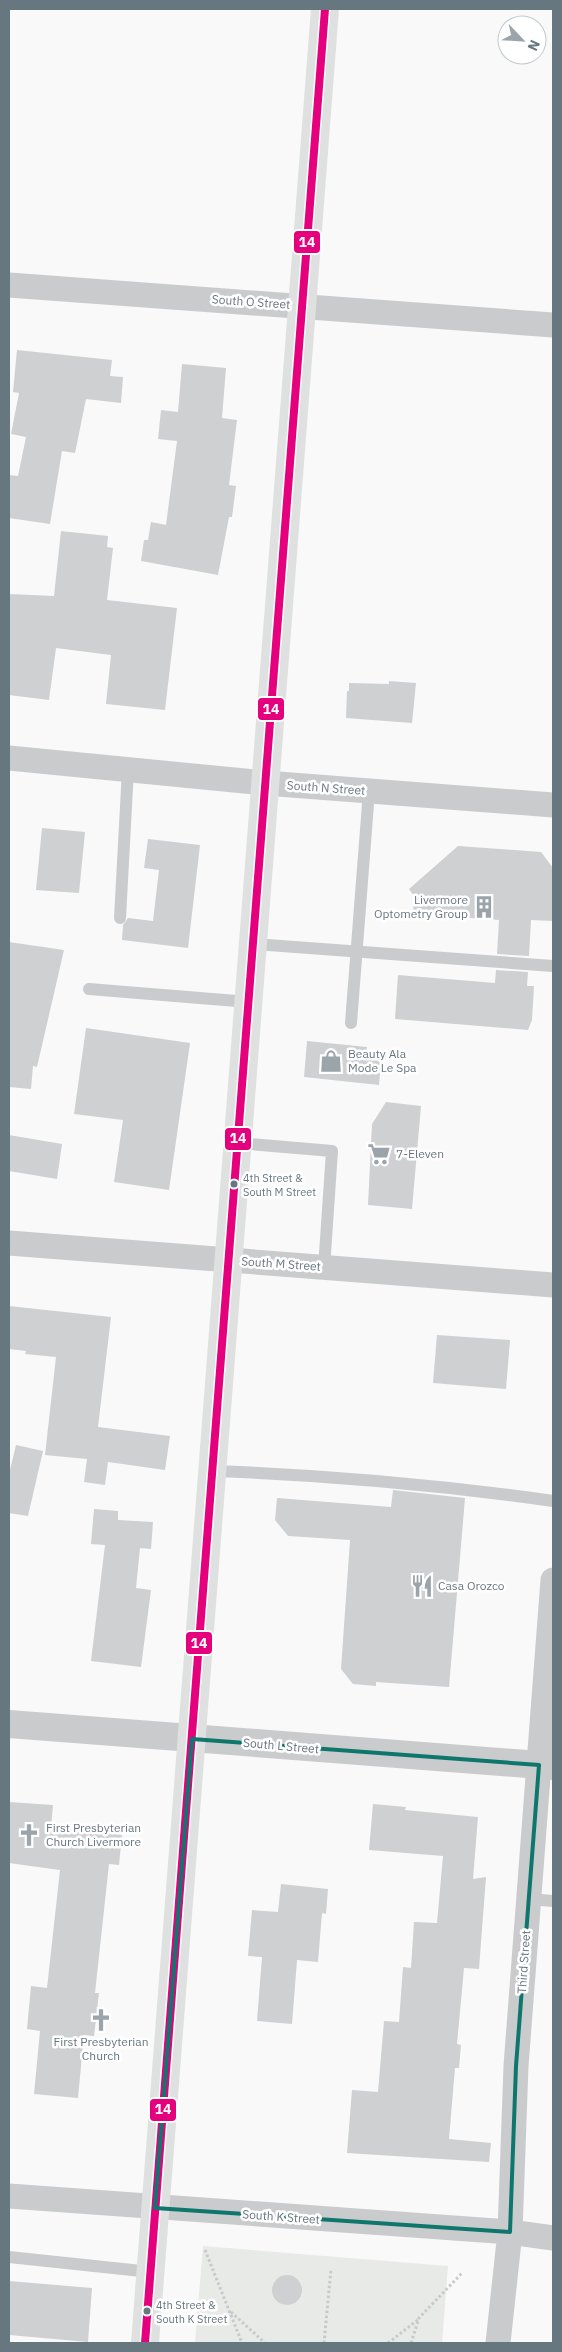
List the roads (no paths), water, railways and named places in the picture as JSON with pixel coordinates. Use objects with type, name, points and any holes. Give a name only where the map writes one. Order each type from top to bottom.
[{"type":"main road","points":[[145,2343],[214,1471],[325,9]]},
{"type":"street","name":"South O Street","points":[[9,285],[553,325]]},
{"type":"street","name":"South N Street","points":[[9,758],[265,783],[553,805]]},
{"type":"street","name":"South M Street","points":[[9,1243],[553,1284]]},
{"type":"street","name":"Third Street","points":[[498,2343],[510,2232],[516,2066],[529,1899],[546,1766],[553,1580]]},
{"type":"street","name":"South L Street","points":[[9,1724],[546,1766]]},
{"type":"street","name":"South K Street","points":[[9,2196],[510,2232],[553,2238]]},
{"type":"lane","points":[[120,918],[128,770]]},
{"type":"lane","points":[[351,1023],[370,791]]},
{"type":"lane","points":[[253,944],[553,966]]},
{"type":"lane","points":[[89,989],[249,1002]]},
{"type":"lane","points":[[238,1143],[332,1151],[324,1268]]},
{"type":"lane","points":[[214,1471],[266,1473],[483,1491],[553,1501]]},
{"type":"lane","points":[[529,1899],[553,1901]]},
{"type":"lane","points":[[9,2257],[151,2272]]},
{"type":"place","name":"Livermore Optometry Group","points":[[484,907]]},
{"type":"place","name":"Beauty Ala Mode Le Spa","points":[[331,1061]]},
{"type":"place","name":"7-Eleven","points":[[379,1154]]},
{"type":"place","name":"4th Street & South M Street","points":[[234,1184]]},
{"type":"place","name":"Casa Orozco","points":[[422,1586]]},
{"type":"place","name":"First Presbyterian Church Livermore","points":[[29,1835]]},
{"type":"place","name":"First Presbyterian Church","points":[[101,2020]]},
{"type":"place","name":"4th Street & South K Street","points":[[147,2311]]}]
